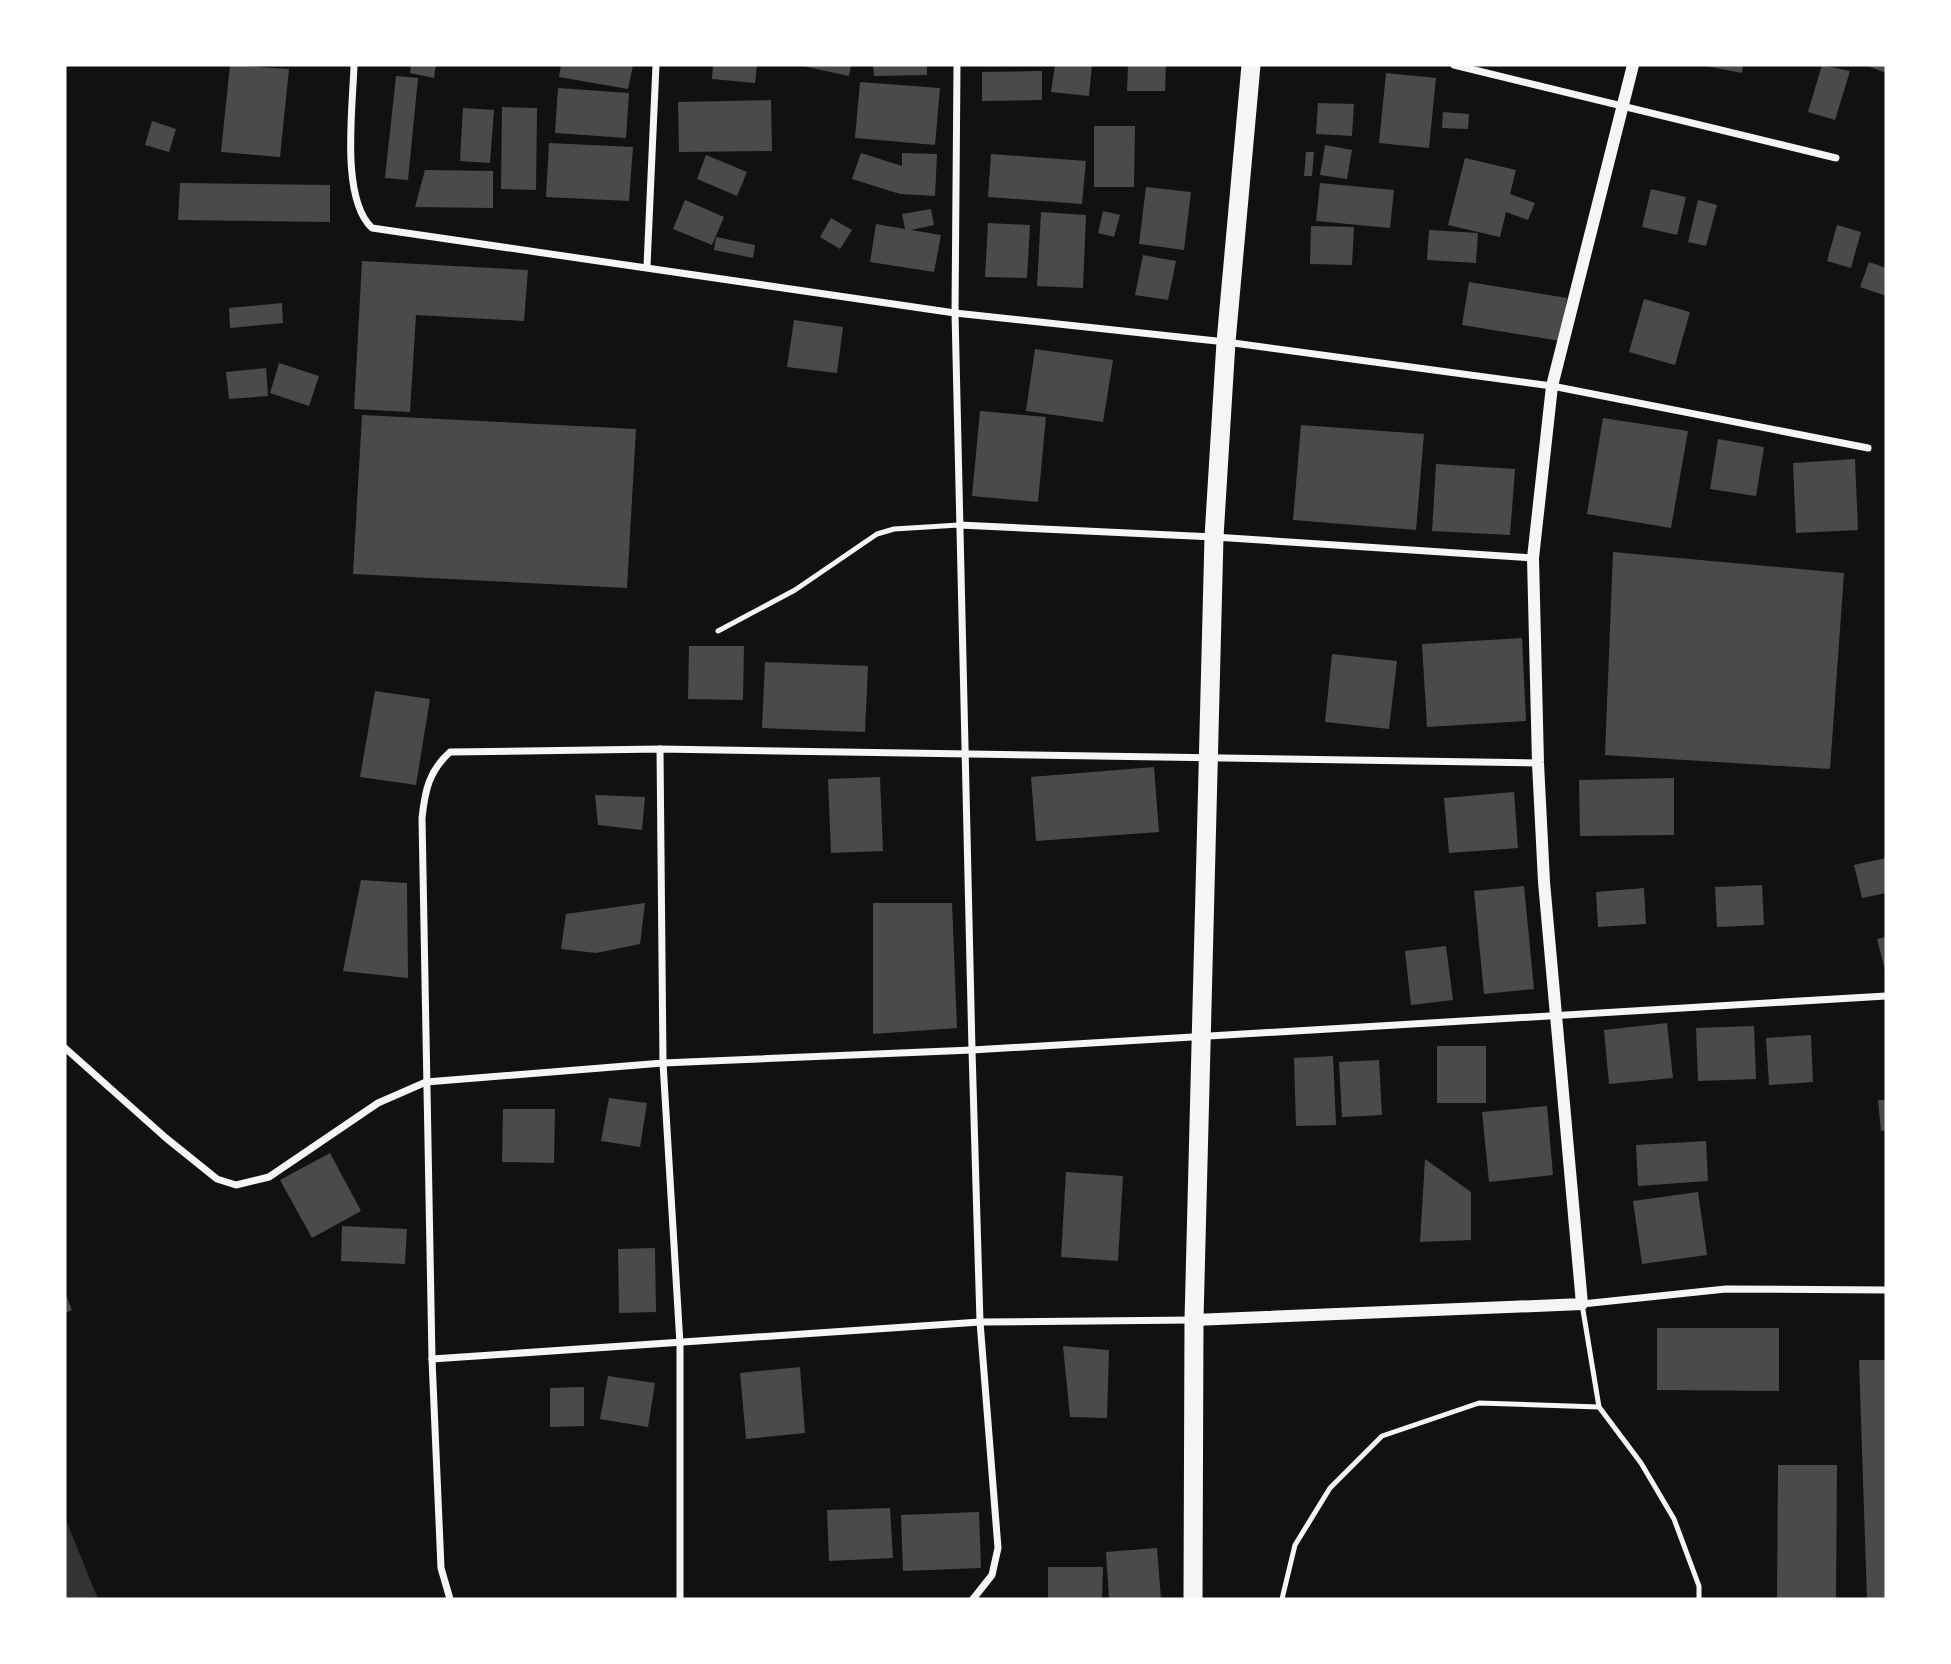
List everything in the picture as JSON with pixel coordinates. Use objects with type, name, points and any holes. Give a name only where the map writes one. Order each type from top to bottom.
[{"type":"highway","points":[[1193,1599],[1194,1320],[1214,537],[1226,342],[1251,65]]},
{"type":"street","points":[[354,65],[351,163],[358,209],[372,228],[955,313],[1226,342],[1552,386],[1868,448]]},
{"type":"street","points":[[647,266],[656,65]]},
{"type":"street","points":[[957,65],[955,313],[972,1050],[980,1322],[998,1548],[992,1575],[973,1599]]},
{"type":"street","points":[[1454,65],[1836,158]]},
{"type":"street","points":[[1582,1304],[1556,1018],[1538,763],[1534,558],[1552,386],[1633,65]]},
{"type":"street","points":[[959,525],[1214,537],[1534,558]]},
{"type":"street","points":[[450,1599],[441,1568],[432,1359],[422,818],[425,790],[435,766],[450,752],[660,749],[1538,763]]},
{"type":"street","points":[[660,749],[663,1063],[680,1344],[680,1599]]},
{"type":"street","points":[[65,1048],[166,1138],[217,1179],[236,1185],[269,1177],[378,1103],[426,1082],[663,1063],[972,1050],[1556,1018],[1886,996]]},
{"type":"street","points":[[432,1359],[980,1322],[1194,1320],[1582,1304],[1726,1289],[1886,1290]]},
{"type":"lane","points":[[718,631],[794,590],[877,534],[894,529],[959,525]]},
{"type":"lane","points":[[1582,1304],[1599,1407],[1641,1463],[1674,1518],[1699,1586],[1699,1599]]},
{"type":"lane","points":[[1282,1599],[1296,1545],[1330,1488],[1382,1437],[1479,1403],[1599,1407]]},
{"type":"shaded area","points":[[65,1518],[98,1599],[65,1599]]},
{"type":"building","points":[[230,65],[289,69],[280,157],[221,152]]},
{"type":"building","points":[[411,65],[436,65],[434,78],[410,73]]},
{"type":"building","points":[[561,65],[633,65],[628,89],[559,77]]},
{"type":"building","points":[[713,65],[757,65],[755,83],[712,79]]},
{"type":"building","points":[[798,65],[851,65],[849,76]]},
{"type":"building","points":[[873,65],[927,65],[927,75],[874,76]]},
{"type":"building","points":[[1055,65],[1092,65],[1089,96],[1051,92]]},
{"type":"building","points":[[1128,65],[1166,65],[1165,91],[1127,91]]},
{"type":"building","points":[[1700,65],[1743,65],[1742,73]]},
{"type":"building","points":[[1822,65],[1850,71],[1835,120],[1808,112]]},
{"type":"building","points":[[1865,65],[1886,65],[1886,73]]},
{"type":"building","points":[[1042,71],[1042,100],[982,101],[982,72]]},
{"type":"building","points":[[1386,73],[1436,78],[1429,148],[1379,143]]},
{"type":"building","points":[[396,76],[418,78],[408,180],[385,178]]},
{"type":"building","points":[[860,82],[940,88],[935,145],[855,138]]},
{"type":"building","points":[[558,88],[629,93],[626,138],[555,133]]},
{"type":"building","points":[[771,100],[772,151],[679,152],[678,102]]},
{"type":"building","points":[[1318,103],[1354,104],[1352,136],[1316,134]]},
{"type":"building","points":[[502,107],[537,108],[536,190],[501,189]]},
{"type":"building","points":[[463,108],[494,110],[490,163],[460,161]]},
{"type":"building","points":[[1443,112],[1469,114],[1468,129],[1442,128]]},
{"type":"building","points":[[152,121],[176,129],[169,152],[145,145]]},
{"type":"building","points":[[1094,126],[1135,126],[1134,187],[1094,187]]},
{"type":"building","points":[[549,143],[633,147],[629,201],[546,197]]},
{"type":"building","points":[[1325,145],[1352,150],[1347,179],[1320,175]]},
{"type":"building","points":[[1306,152],[1314,152],[1312,176],[1304,176]]},
{"type":"building","points":[[861,153],[902,166],[902,153],[937,154],[935,196],[900,194],[852,179]]},
{"type":"building","points":[[991,154],[1086,161],[1082,204],[988,197]]},
{"type":"building","points":[[706,155],[747,172],[737,196],[697,179]]},
{"type":"building","points":[[1465,158],[1516,170],[1510,194],[1535,203],[1528,220],[1506,212],[1500,237],[1448,225]]},
{"type":"building","points":[[425,170],[493,171],[493,208],[415,207]]},
{"type":"building","points":[[180,183],[330,185],[330,222],[178,220]]},
{"type":"building","points":[[1320,183],[1394,190],[1390,228],[1316,221]]},
{"type":"building","points":[[1146,187],[1191,192],[1184,250],[1139,244]]},
{"type":"building","points":[[1651,189],[1686,197],[1677,235],[1642,227]]},
{"type":"building","points":[[685,200],[724,217],[712,245],[673,229]]},
{"type":"building","points":[[1698,200],[1717,205],[1706,246],[1688,242]]},
{"type":"building","points":[[931,209],[934,225],[911,230],[941,235],[934,272],[870,262],[876,224],[905,229],[902,214]]},
{"type":"building","points":[[1103,211],[1120,215],[1114,237],[1098,233]]},
{"type":"building","points":[[1041,212],[1086,215],[1083,288],[1037,286]]},
{"type":"building","points":[[831,218],[852,230],[840,249],[820,237]]},
{"type":"building","points":[[988,223],[1030,225],[1027,278],[985,277]]},
{"type":"building","points":[[1837,225],[1861,232],[1851,268],[1827,261]]},
{"type":"building","points":[[1311,226],[1354,227],[1352,265],[1310,264]]},
{"type":"building","points":[[1429,230],[1478,233],[1476,263],[1427,260]]},
{"type":"building","points":[[716,237],[755,245],[753,258],[714,250]]},
{"type":"building","points":[[1143,255],[1176,261],[1168,300],[1135,295]]},
{"type":"building","points":[[362,261],[528,270],[524,321],[416,315],[410,412],[354,409]]},
{"type":"building","points":[[1869,262],[1886,268],[1886,296],[1860,287]]},
{"type":"building","points":[[1469,282],[1567,298],[1560,341],[1462,325]]},
{"type":"building","points":[[1644,299],[1690,312],[1675,365],[1629,352]]},
{"type":"building","points":[[282,303],[283,323],[230,328],[229,308]]},
{"type":"building","points":[[794,320],[843,327],[837,373],[787,367]]},
{"type":"building","points":[[1035,349],[1113,360],[1103,422],[1026,411]]},
{"type":"building","points":[[279,363],[319,376],[309,406],[270,393]]},
{"type":"building","points":[[266,368],[268,396],[229,399],[226,372]]},
{"type":"building","points":[[980,411],[1046,417],[1038,502],[972,496]]},
{"type":"building","points":[[362,415],[636,429],[627,588],[353,574]]},
{"type":"building","points":[[1603,418],[1688,431],[1671,528],[1587,514]]},
{"type":"building","points":[[1301,425],[1424,434],[1416,530],[1293,520]]},
{"type":"building","points":[[1718,439],[1764,447],[1756,496],[1710,489]]},
{"type":"building","points":[[1855,459],[1858,530],[1796,533],[1793,463]]},
{"type":"building","points":[[1436,464],[1515,469],[1510,535],[1432,531]]},
{"type":"building","points":[[1613,552],[1844,573],[1830,769],[1605,755]]},
{"type":"building","points":[[1522,638],[1526,721],[1427,727],[1422,644]]},
{"type":"building","points":[[689,646],[744,646],[743,700],[688,699]]},
{"type":"building","points":[[1332,654],[1397,661],[1389,729],[1325,722]]},
{"type":"building","points":[[765,662],[868,666],[865,732],[762,728]]},
{"type":"building","points":[[375,691],[430,699],[416,785],[360,777]]},
{"type":"building","points":[[1154,767],[1159,832],[1036,841],[1031,777]]},
{"type":"building","points":[[880,777],[883,851],[831,853],[828,779]]},
{"type":"building","points":[[1674,778],[1674,835],[1580,836],[1579,780]]},
{"type":"building","points":[[1514,792],[1518,848],[1449,853],[1444,798]]},
{"type":"building","points":[[595,795],[645,797],[642,830],[598,825]]},
{"type":"building","points":[[1886,858],[1886,893],[1862,898],[1854,865]]},
{"type":"building","points":[[361,880],[407,883],[408,978],[343,971]]},
{"type":"building","points":[[1762,885],[1764,925],[1717,927],[1715,887]]},
{"type":"building","points":[[1524,886],[1534,989],[1484,994],[1474,891]]},
{"type":"building","points":[[1644,888],[1646,924],[1598,927],[1596,892]]},
{"type":"building","points":[[645,903],[640,944],[596,953],[561,949],[566,914]]},
{"type":"building","points":[[873,903],[952,903],[957,1028],[873,1034]]},
{"type":"building","points":[[1886,937],[1886,970],[1885,970],[1877,939]]},
{"type":"building","points":[[1446,946],[1453,1000],[1411,1005],[1405,951]]},
{"type":"building","points":[[1667,1023],[1673,1078],[1609,1084],[1604,1030]]},
{"type":"building","points":[[1754,1026],[1756,1079],[1698,1081],[1696,1028]]},
{"type":"building","points":[[1811,1035],[1813,1082],[1769,1085],[1766,1038]]},
{"type":"building","points":[[1437,1046],[1486,1046],[1486,1103],[1437,1103]]},
{"type":"building","points":[[1333,1056],[1336,1125],[1296,1126],[1294,1058]]},
{"type":"building","points":[[1379,1060],[1382,1115],[1342,1117],[1339,1062]]},
{"type":"building","points":[[609,1098],[647,1103],[640,1147],[601,1141]]},
{"type":"building","points":[[1878,1100],[1886,1100],[1886,1130],[1881,1131]]},
{"type":"building","points":[[1547,1106],[1553,1175],[1489,1182],[1482,1112]]},
{"type":"building","points":[[503,1109],[555,1109],[554,1163],[502,1162]]},
{"type":"building","points":[[1706,1141],[1708,1181],[1638,1186],[1636,1145]]},
{"type":"building","points":[[330,1153],[361,1211],[312,1238],[280,1180]]},
{"type":"building","points":[[1425,1159],[1471,1192],[1471,1240],[1420,1242]]},
{"type":"building","points":[[1066,1172],[1123,1176],[1118,1261],[1061,1257]]},
{"type":"building","points":[[1698,1192],[1707,1255],[1642,1264],[1633,1201]]},
{"type":"building","points":[[342,1226],[407,1229],[405,1264],[341,1261]]},
{"type":"building","points":[[655,1248],[656,1312],[619,1313],[618,1249]]},
{"type":"building","points":[[65,1293],[72,1310],[65,1313]]},
{"type":"building","points":[[1657,1328],[1779,1328],[1779,1391],[1657,1390]]},
{"type":"building","points":[[1063,1346],[1109,1350],[1107,1418],[1070,1417]]},
{"type":"building","points":[[1859,1360],[1886,1360],[1886,1599],[1867,1599]]},
{"type":"building","points":[[800,1367],[805,1433],[746,1439],[740,1373]]},
{"type":"building","points":[[608,1376],[655,1383],[648,1427],[600,1419]]},
{"type":"building","points":[[584,1387],[584,1426],[550,1427],[550,1388]]},
{"type":"building","points":[[1778,1465],[1837,1465],[1836,1599],[1777,1599]]},
{"type":"building","points":[[890,1508],[893,1558],[829,1561],[827,1510]]},
{"type":"building","points":[[979,1512],[981,1568],[903,1571],[901,1515]]},
{"type":"building","points":[[1157,1548],[1161,1599],[1109,1599],[1106,1552]]},
{"type":"building","points":[[1048,1567],[1103,1567],[1102,1599],[1048,1599]]}]
